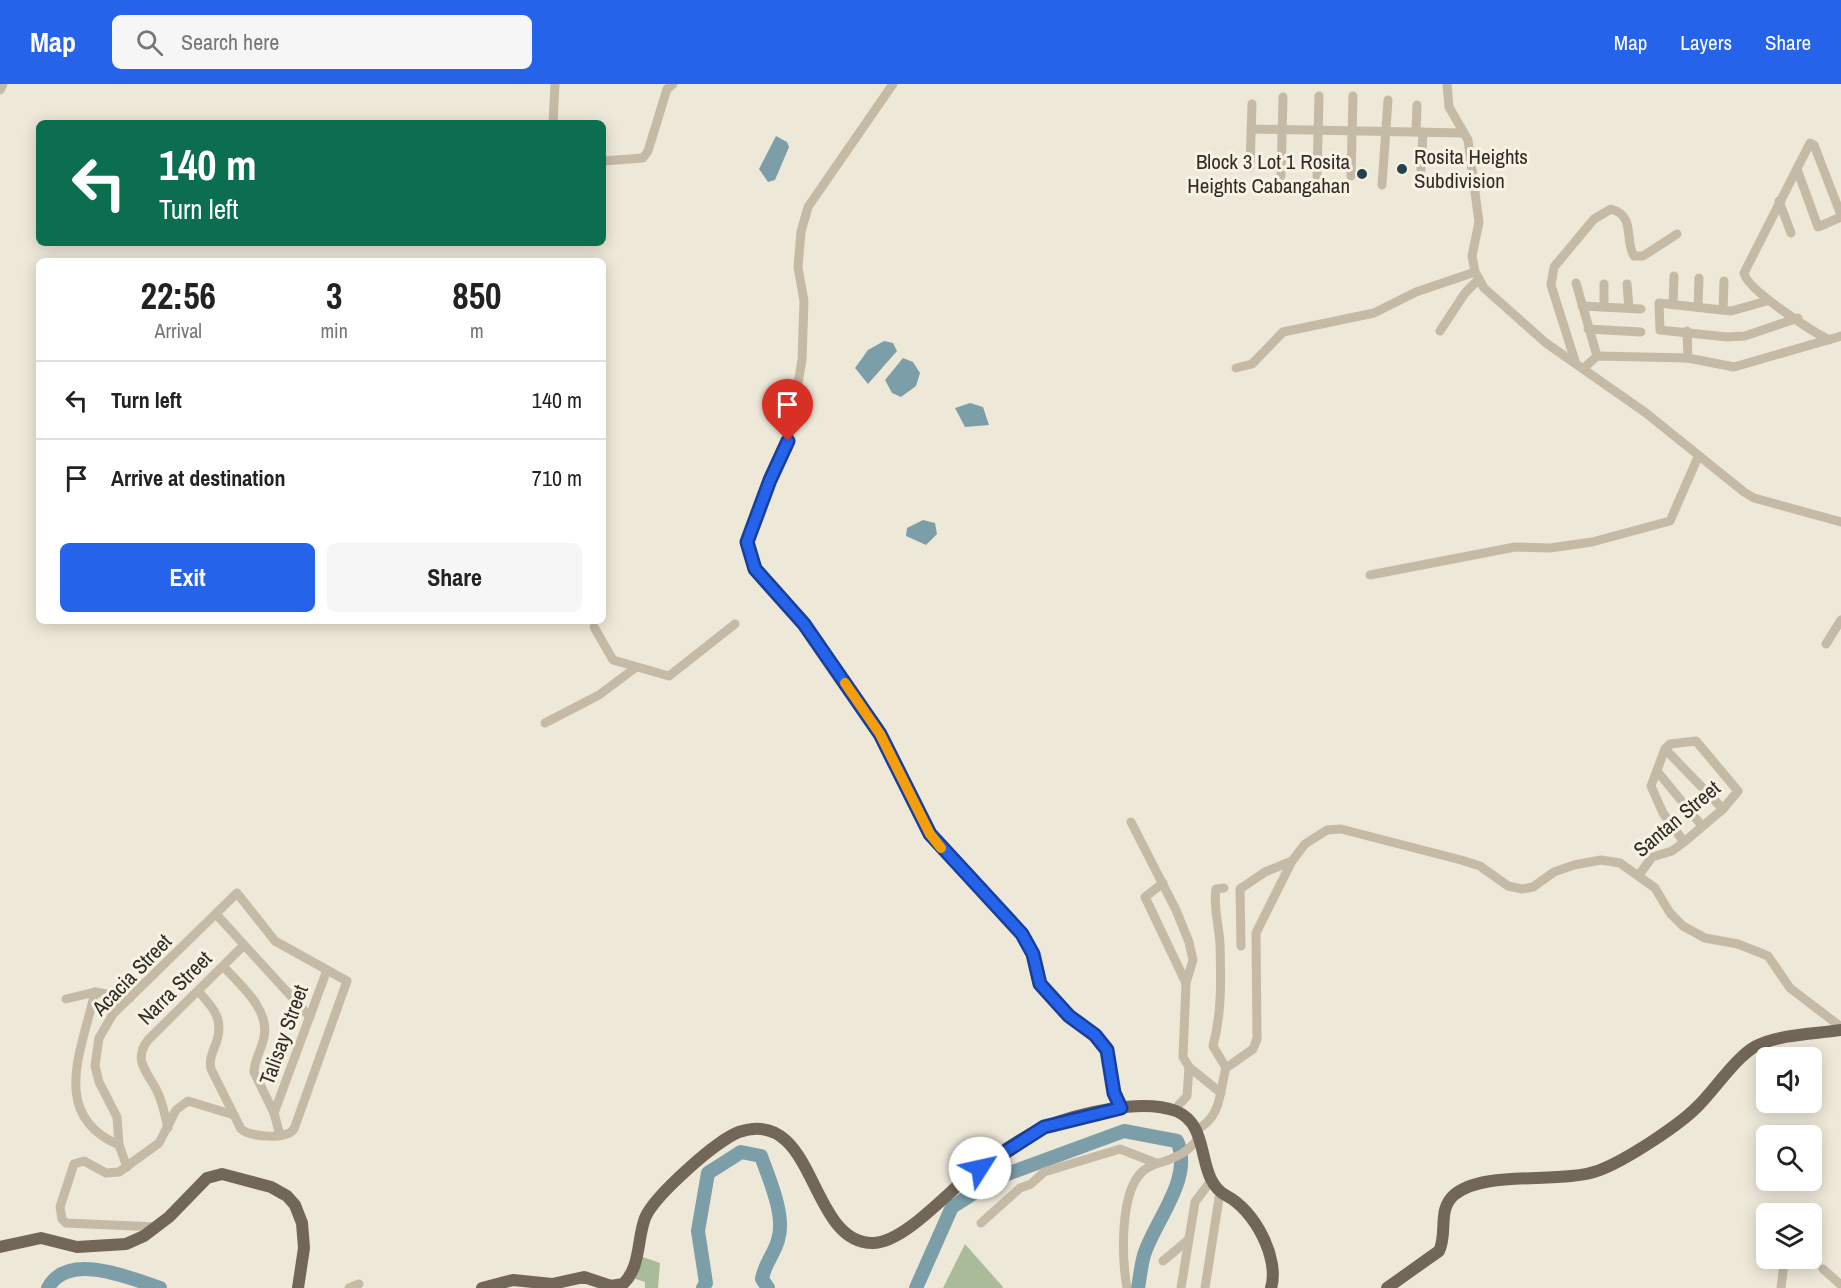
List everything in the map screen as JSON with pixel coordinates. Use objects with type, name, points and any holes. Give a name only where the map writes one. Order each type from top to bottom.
[{"type":"main road","points":[[1387,1288],[1439,1251],[1443,1244],[1445,1209],[1452,1196],[1460,1191],[1494,1182],[1601,1170],[1683,1121],[1754,1048],[1771,1041],[1841,1028]]},
{"type":"main road","points":[[482,1288],[513,1280],[552,1284],[584,1277],[611,1287],[623,1284],[633,1270],[645,1219],[654,1203],[717,1146],[739,1132],[766,1131],[791,1145],[839,1228],[855,1239],[872,1243],[882,1242],[900,1233],[976,1171],[1044,1127],[1121,1108],[1147,1106],[1174,1110],[1181,1114],[1197,1134],[1210,1182],[1220,1192],[1241,1204],[1253,1219],[1273,1263],[1271,1288]]},
{"type":"main road","points":[[0,1247],[40,1238],[77,1247],[109,1246],[132,1242],[157,1227],[212,1175],[227,1175],[277,1190],[295,1204],[302,1223],[304,1261],[298,1288]]},
{"type":"street","points":[[0,90],[3,84]]},
{"type":"street","points":[[553,120],[555,84]]},
{"type":"street","points":[[606,161],[643,158],[648,151],[667,89],[673,84]]},
{"type":"street","points":[[893,84],[808,207],[801,232],[798,267],[804,301],[802,360],[795,404],[788,441],[770,480],[747,542],[751,561],[755,569],[804,624],[880,734],[930,834],[1022,934],[1033,954],[1040,984],[1069,1016],[1095,1035],[1107,1050],[1114,1093],[1121,1108]]},
{"type":"street","points":[[1447,84],[1449,107],[1468,140],[1479,222],[1472,256],[1477,275],[1484,288],[1510,312],[1580,367],[1646,413],[1698,457],[1754,498],[1841,522]]},
{"type":"street","points":[[1317,176],[1319,96]]},
{"type":"street","points":[[1351,176],[1353,96]]},
{"type":"street","points":[[1281,176],[1283,97]]},
{"type":"street","points":[[1382,185],[1388,99]]},
{"type":"street","points":[[1250,167],[1252,104]]},
{"type":"street","points":[[1417,105],[1420,170]]},
{"type":"street","points":[[1251,129],[1464,133]]},
{"type":"street","points":[[1797,170],[1818,227],[1841,216],[1812,143],[1808,145],[1744,273],[1746,280],[1767,301],[1798,318],[1829,340]]},
{"type":"street","points":[[1779,201],[1791,233]]},
{"type":"street","points":[[1580,367],[1551,285],[1554,267],[1563,254],[1594,219],[1611,209],[1623,214],[1628,221],[1634,256],[1643,256],[1677,234]]},
{"type":"street","points":[[1440,331],[1477,275]]},
{"type":"street","points":[[1236,368],[1252,364],[1283,333],[1374,313],[1416,292],[1477,275]]},
{"type":"street","points":[[1673,305],[1674,276]]},
{"type":"street","points":[[1698,307],[1699,278]]},
{"type":"street","points":[[1723,310],[1724,281]]},
{"type":"street","points":[[1576,283],[1597,356]]},
{"type":"street","points":[[1604,284],[1604,307]]},
{"type":"street","points":[[1627,284],[1629,308]]},
{"type":"street","points":[[1767,301],[1731,311],[1659,303],[1660,330],[1687,331],[1727,337],[1745,336],[1798,318]]},
{"type":"street","points":[[1582,306],[1641,309]]},
{"type":"street","points":[[1588,329],[1641,332]]},
{"type":"street","points":[[1687,331],[1688,358]]},
{"type":"street","points":[[1580,367],[1597,356],[1688,358],[1734,367],[1841,336]]},
{"type":"street","points":[[1370,576],[1515,547],[1550,548],[1592,542],[1659,525],[1670,521],[1698,457]]},
{"type":"street","points":[[1826,644],[1841,620]]},
{"type":"street","points":[[594,627],[613,660],[669,676],[735,624]]},
{"type":"street","points":[[545,723],[599,695],[635,668]]},
{"type":"street","name":"Santan Street","points":[[1639,875],[1652,857],[1672,851],[1684,842],[1723,809],[1738,791],[1696,741],[1670,744],[1665,749]]},
{"type":"street","points":[[1684,842],[1663,813],[1651,786],[1665,749],[1723,809]]},
{"type":"street","points":[[1657,771],[1702,826]]},
{"type":"street","points":[[1131,822],[1163,883],[1190,942],[1192,960],[1186,983],[1183,1057],[1189,1067],[1221,1093]]},
{"type":"street","points":[[1226,1068],[1254,1049],[1257,1039],[1256,933],[1292,861],[1305,844],[1328,830],[1341,829],[1480,866],[1516,889],[1533,887],[1554,872],[1600,860],[1620,863],[1654,888],[1670,913],[1683,926],[1705,938],[1738,944],[1768,956],[1790,988],[1841,1028]]},
{"type":"street","points":[[1241,946],[1239,889],[1265,872],[1292,861]]},
{"type":"street","points":[[1163,883],[1145,897],[1186,983]]},
{"type":"street","points":[[1127,1288],[1125,1213],[1130,1192],[1138,1176],[1156,1163],[1175,1158],[1187,1151],[1197,1134],[1220,1106],[1226,1068],[1214,1046],[1220,1019],[1220,943],[1214,899],[1216,888],[1224,888]]},
{"type":"street","name":"Acacia Street","points":[[127,1167],[119,1145],[117,1117],[99,1082],[95,1056],[102,1030],[113,1014],[129,998],[237,893],[275,941],[327,970]]},
{"type":"street","points":[[216,914],[310,1017]]},
{"type":"street","name":"Narra Street","points":[[168,1128],[160,1097],[142,1067],[140,1056],[148,1040],[244,945]]},
{"type":"street","points":[[223,966],[251,998],[262,1016],[265,1036],[254,1072],[274,1113],[280,1135]]},
{"type":"street","points":[[198,991],[218,1016],[218,1038],[210,1062],[234,1115],[245,1132],[290,1134],[294,1129],[347,981],[327,970]]},
{"type":"street","name":"Talisay Street","points":[[274,1113],[327,970]]},
{"type":"street","points":[[66,999],[95,993],[129,998]]},
{"type":"street","points":[[95,993],[75,1080],[76,1099],[82,1117],[92,1131],[119,1145]]},
{"type":"street","points":[[1174,1110],[1187,1096],[1189,1067]]},
{"type":"street","points":[[157,1227],[72,1224],[62,1219],[60,1207],[74,1164],[84,1161],[99,1170],[112,1174],[127,1167],[155,1147],[168,1128],[176,1110],[188,1101],[234,1115]]},
{"type":"street","points":[[981,1223],[1020,1188],[1031,1184],[1044,1172],[1120,1149],[1156,1163]]},
{"type":"street","points":[[1180,1288],[1195,1202],[1210,1182]]},
{"type":"street","points":[[1204,1288],[1220,1192]]},
{"type":"street","points":[[1163,1261],[1188,1240]]},
{"type":"street","points":[[1781,1288],[1783,1269]]},
{"type":"street","points":[[1823,1269],[1841,1285]]},
{"type":"green space","points":[[965,1244],[1003,1287],[1002,1288],[943,1288]]},
{"type":"green space","points":[[637,1255],[660,1263],[658,1288],[645,1288],[645,1282],[627,1276]]},
{"type":"water","points":[[776,136],[787,142],[789,147],[775,180],[768,182],[759,169]]},
{"type":"water","points":[[884,341],[893,343],[897,351],[868,384],[855,368],[868,350]]},
{"type":"water","points":[[903,358],[913,362],[920,373],[916,386],[901,397],[892,393],[885,380]]},
{"type":"water","points":[[970,403],[983,407],[989,425],[965,427],[955,408]]},
{"type":"water","points":[[923,520],[935,523],[937,534],[926,545],[906,536],[907,528]]},
{"type":"waterway","points":[[916,1288],[952,1207],[999,1177],[1124,1131],[1177,1141],[1181,1155],[1181,1170],[1177,1184],[1144,1255],[1138,1288]]},
{"type":"waterway","points":[[703,1288],[706,1283],[698,1231],[708,1173],[741,1152],[761,1156],[778,1209],[780,1220],[778,1240],[762,1279],[768,1288]]},
{"type":"waterway","points":[[48,1288],[57,1277],[70,1271],[84,1269],[117,1274],[160,1288]]},
{"type":"slow traffic","points":[[845,683],[880,734],[914,805],[930,834],[941,848]]},
{"type":"place","name":"Rosita Heights Subdivision","points":[[1402,169]]},
{"type":"place","name":"Block 3 Lot 1 Rosita Heights Cabangahan","points":[[1362,174]]},
{"type":"route","points":[[788,441],[770,480],[747,542],[755,569],[804,624],[880,734],[930,834],[953,862],[1022,934],[1033,954],[1040,984],[1069,1016],[1095,1035],[1107,1050],[1114,1093],[1121,1108],[1044,1127],[980,1168]]}]
